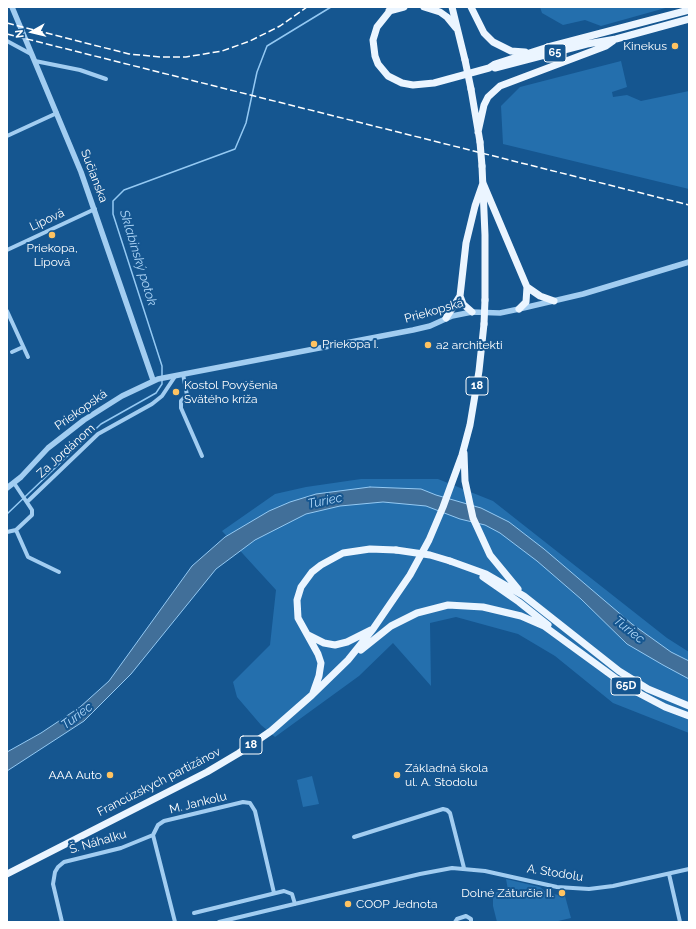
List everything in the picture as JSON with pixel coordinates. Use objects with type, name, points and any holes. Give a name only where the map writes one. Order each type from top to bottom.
[{"type":"main road","points":[[404,7],[391,9],[377,27],[373,40],[374,48],[382,69],[395,80],[407,85],[425,85],[489,68]]},
{"type":"main road","points":[[424,7],[440,12],[447,17],[458,30]]},
{"type":"main road","name":"18","points":[[312,695],[348,660],[373,629],[410,575],[436,526],[464,447],[474,404],[484,324],[486,235],[480,142],[465,60],[452,7]]},
{"type":"main road","points":[[471,7],[484,33],[493,42],[511,51],[528,53]]},
{"type":"main road","name":"65","points":[[489,68],[528,53],[649,19],[689,10]]},
{"type":"main road","name":"65","points":[[489,68],[496,68],[587,44],[616,39],[689,19]]},
{"type":"main road","points":[[478,132],[486,101],[500,86],[606,46],[616,39]]},
{"type":"main road","points":[[483,183],[528,287],[540,296],[554,301]]},
{"type":"main road","points":[[446,318],[460,296],[466,243],[475,206],[483,183]]},
{"type":"main road","points":[[519,309],[526,302],[528,287]]},
{"type":"main road","points":[[460,296],[463,304],[472,312]]},
{"type":"main road","points":[[464,447],[465,481],[469,506],[480,536],[498,567],[524,596]]},
{"type":"main road","points":[[312,695],[319,676],[321,663],[298,618],[296,600],[301,587],[312,572],[321,565],[343,553],[370,549],[396,550],[430,555],[486,574],[524,596]]},
{"type":"main road","points":[[474,571],[520,602],[569,644]]},
{"type":"main road","name":"65D","points":[[524,596],[619,671],[648,689],[689,706]]},
{"type":"main road","points":[[348,660],[390,626],[402,619],[417,613],[448,605],[483,607],[521,616],[544,626],[569,644]]},
{"type":"main road","points":[[308,635],[324,643],[335,645],[353,640],[373,629]]},
{"type":"main road","name":"65D","points":[[569,644],[612,678],[642,696],[689,716]]},
{"type":"main road","name":"Francúzskych partizánov","points":[[7,874],[207,772],[258,740],[312,695]]},
{"type":"street","name":"Sučianska","points":[[12,7],[95,208],[155,380]]},
{"type":"street","points":[[7,41],[20,46],[32,54]]},
{"type":"street","points":[[35,61],[80,70],[106,79]]},
{"type":"street","points":[[7,136],[57,113]]},
{"type":"street","name":"Lipová","points":[[7,250],[95,208]]},
{"type":"street","name":"Priekopská","points":[[7,488],[14,483],[48,448],[84,420],[118,398],[155,380],[169,376],[413,330],[430,326],[446,318],[472,312],[500,313],[519,309],[603,289],[689,262]]},
{"type":"street","points":[[7,311],[28,357]]},
{"type":"street","points":[[12,352],[23,347]]},
{"type":"street","points":[[183,374],[187,394],[181,401],[180,408],[202,456]]},
{"type":"street","name":"Za Jordánom","points":[[27,502],[98,434],[152,404],[162,396],[176,375]]},
{"type":"street","points":[[7,532],[16,530],[32,515],[32,510],[14,483]]},
{"type":"street","points":[[16,530],[28,557],[59,572]]},
{"type":"street","name":"M. Jankolu","points":[[153,835],[158,825],[164,822],[243,802],[250,803],[255,811],[274,893]]},
{"type":"street","points":[[354,836],[442,809],[447,810],[450,813],[464,868]]},
{"type":"street","points":[[153,835],[175,922]]},
{"type":"street","name":"Š. Náhalku","points":[[62,922],[53,884],[55,872],[58,866],[64,862],[121,848],[153,835]]},
{"type":"street","name":"A. Stodolu","points":[[219,922],[420,874],[464,868],[493,872],[557,887],[577,888],[613,886],[689,869]]},
{"type":"street","points":[[669,874],[680,922]]},
{"type":"street","points":[[194,913],[274,893],[289,892],[292,894],[295,904]]},
{"type":"street","points":[[455,922],[456,919],[466,916],[471,919],[471,922]]},
{"type":"shaded area","points":[[540,7],[669,7],[601,26],[585,20],[563,25],[542,13]]},
{"type":"shaded area","points":[[621,61],[627,87],[612,92],[613,97],[627,95],[641,101],[689,91],[689,189],[503,144],[501,106],[520,87]]},
{"type":"shaded area","points":[[361,479],[438,479],[493,501],[667,638],[689,652],[689,733],[613,703],[555,656],[518,634],[456,617],[430,623],[431,686],[393,643],[359,676],[275,737],[261,725],[237,697],[233,682],[270,645],[276,590],[222,531],[275,494],[306,487]]},
{"type":"shaded area","points":[[312,776],[319,804],[303,807],[297,780]]},
{"type":"shaded area","points":[[506,879],[540,887],[547,893],[565,896],[571,918],[554,922],[497,922],[493,906],[493,893],[508,890]]},
{"type":"water","name":"Turiec","points":[[370,487],[421,489],[481,508],[509,522],[544,549],[632,624],[671,652],[689,661],[689,679],[627,644],[581,599],[537,561],[500,533],[485,525],[460,519],[426,506],[383,502],[340,506],[306,514],[255,540],[216,569],[131,674],[84,721],[7,771],[7,752],[41,733],[80,707],[109,681],[192,566],[225,537],[269,511],[290,502],[316,494]]},
{"type":"waterway","name":"Sklabinský potok","points":[[162,376],[162,366],[113,214],[113,201],[124,190],[235,149],[246,123],[257,72],[267,46],[331,7]]},
{"type":"waterway","name":"Sklabinský potok","points":[[7,514],[101,424],[156,393],[162,384],[162,380]]},
{"type":"railway","points":[[7,23],[129,54],[161,57],[186,57],[222,51],[250,41],[280,26],[307,7]]},
{"type":"railway","points":[[7,34],[689,205]]},
{"type":"place","name":"Kinekus","points":[[675,46]]},
{"type":"place","name":"Priekopa, Lipová","points":[[52,235]]},
{"type":"place","name":"Priekopa I.","points":[[314,344]]},
{"type":"place","name":"a2 architekti","points":[[428,345]]},
{"type":"place","name":"Kostol Povýšenia Svätého kríža","points":[[176,392]]},
{"type":"place","name":"AAA Auto","points":[[110,775]]},
{"type":"place","name":"Základná škola ul. A. Stodolu","points":[[397,775]]},
{"type":"place","name":"Dolné Záturčie II.","points":[[562,893]]},
{"type":"place","name":"COOP Jednota","points":[[348,904]]}]
